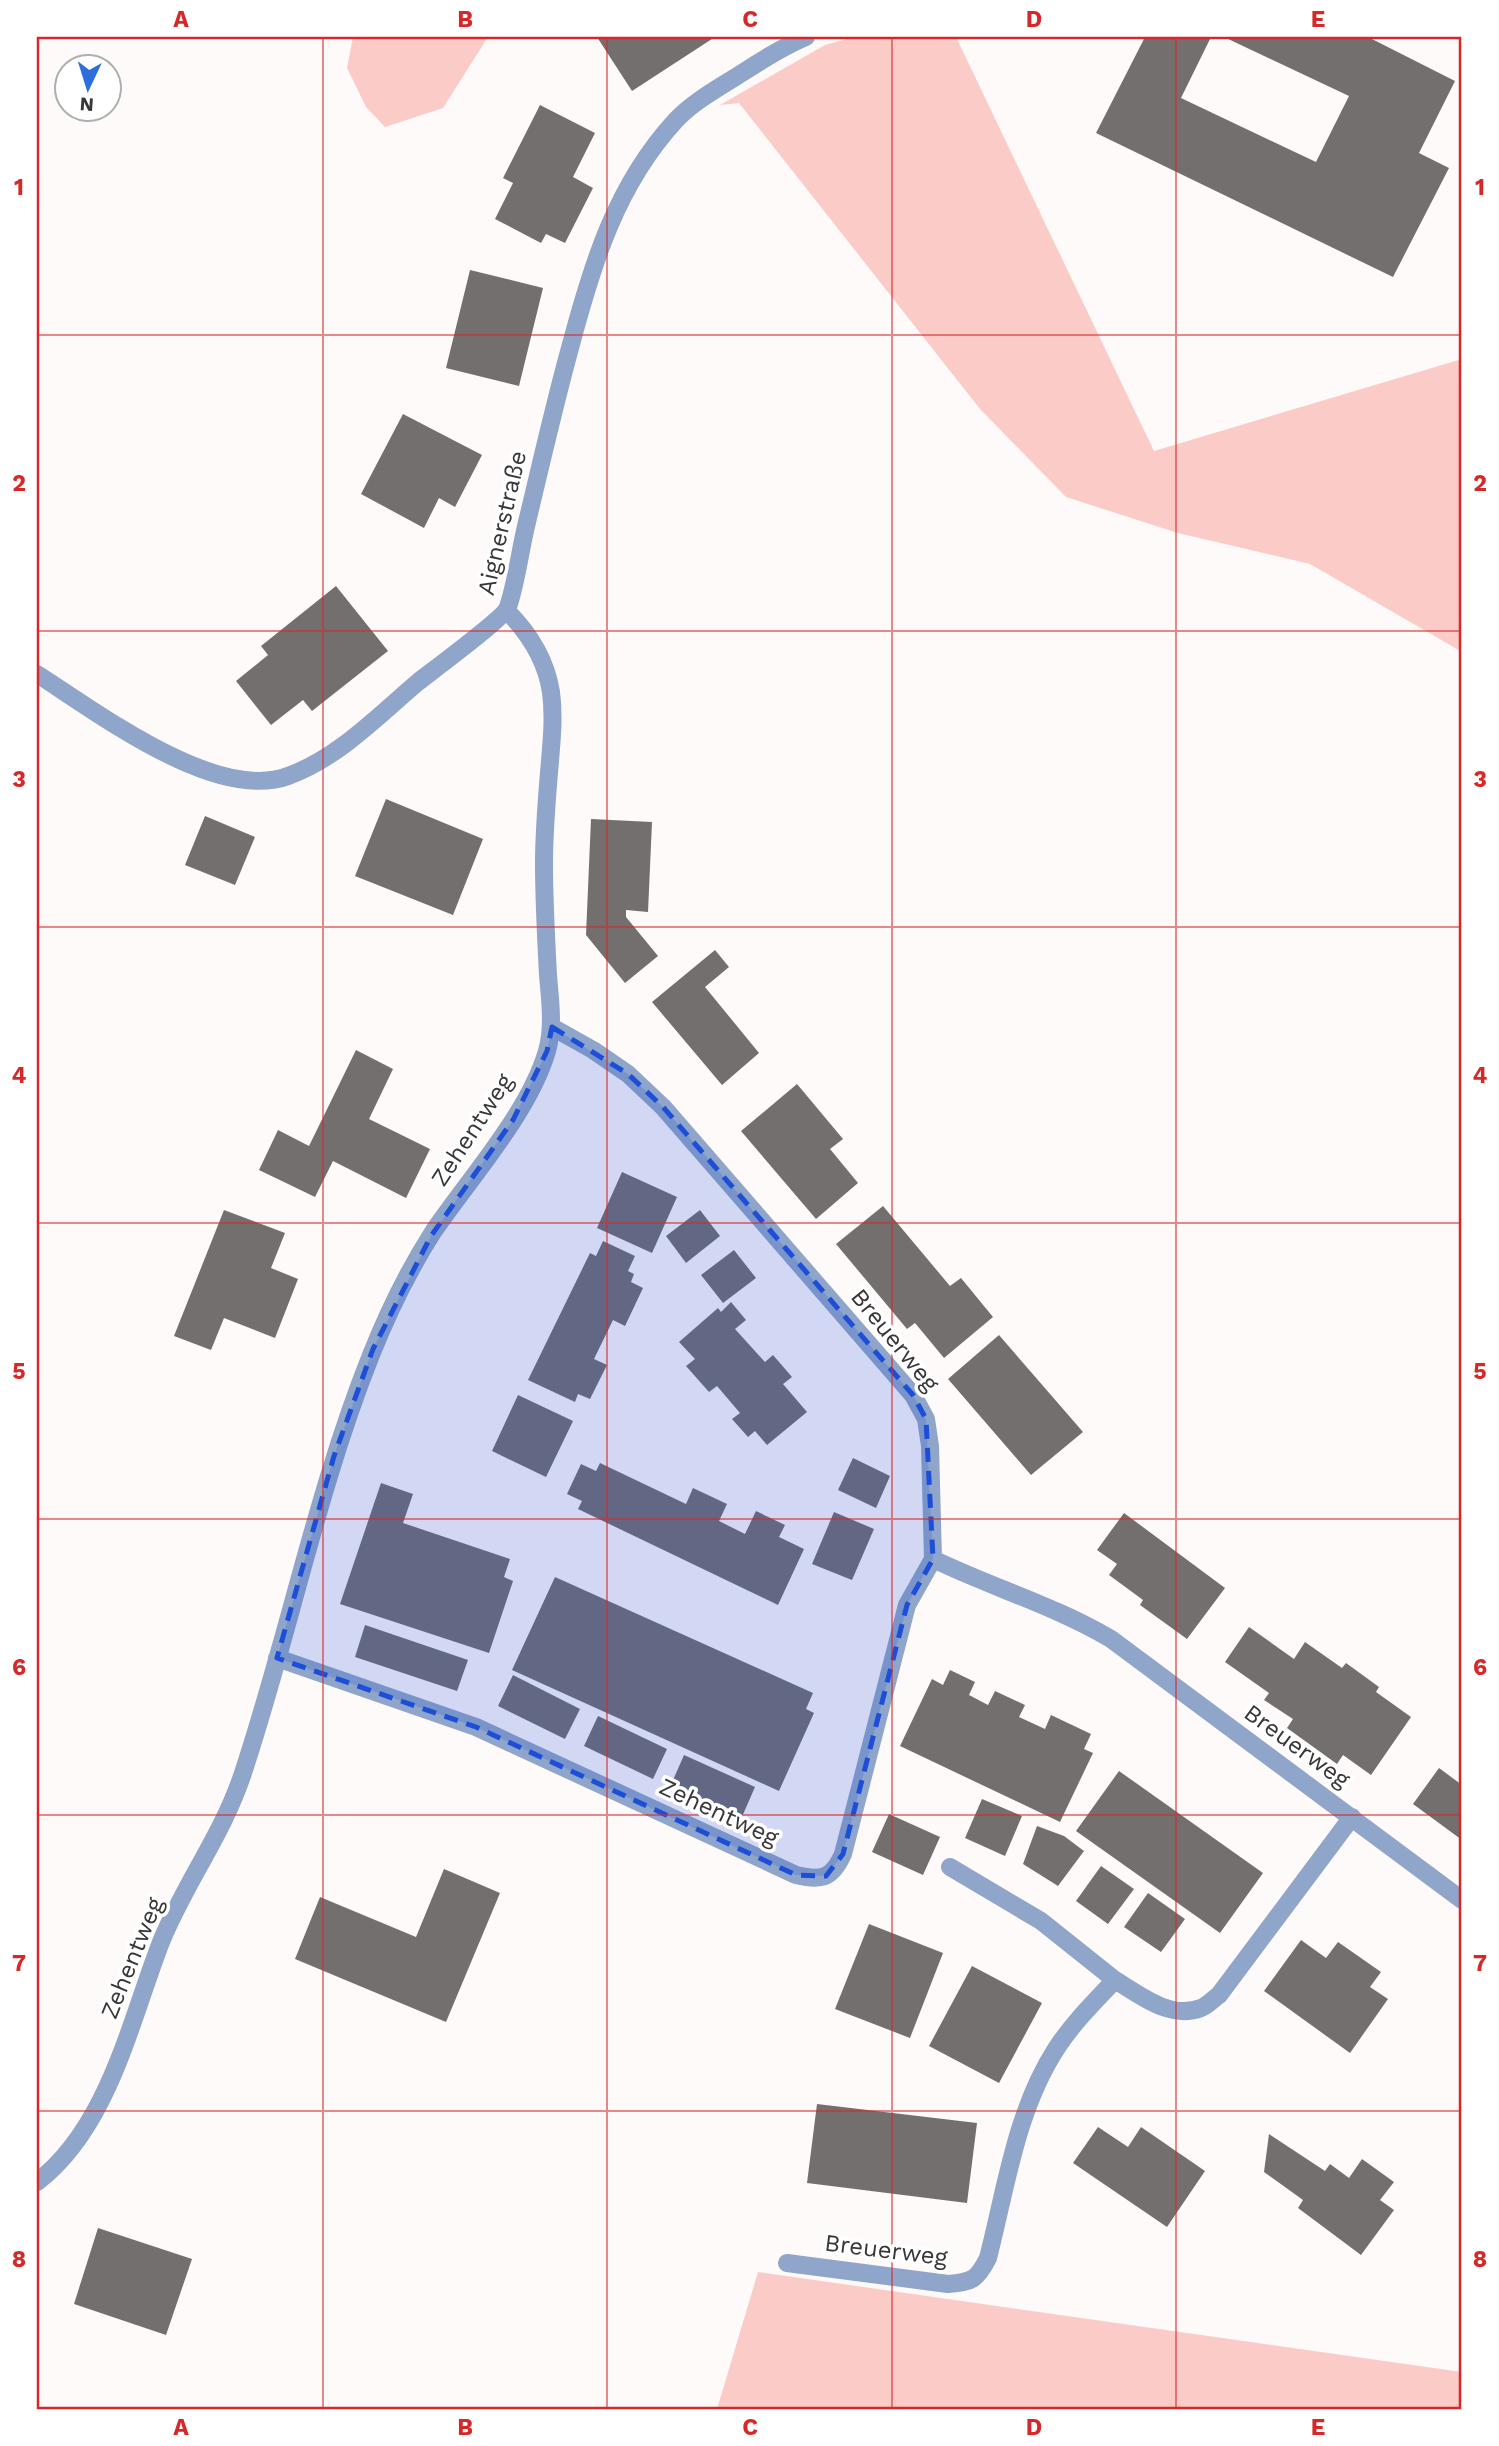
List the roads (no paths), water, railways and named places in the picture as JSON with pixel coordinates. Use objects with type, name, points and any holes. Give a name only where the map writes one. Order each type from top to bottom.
[{"type":"street","name":"Aignerstraße","points":[[37,674],[162,752],[194,768],[224,778],[253,781],[285,778],[323,760],[507,611],[557,396],[589,276],[610,220],[628,184],[678,118],[751,67],[806,37]]},
{"type":"street","name":"Zehentweg","points":[[37,2182],[64,2158],[95,2115],[165,1933],[228,1814],[277,1658],[334,1457],[373,1349],[431,1236],[513,1120],[539,1072],[547,1051],[552,1027],[544,900],[546,808],[553,716],[551,689],[541,656],[524,629],[507,611]]},
{"type":"street","name":"Breuerweg","points":[[552,1027],[628,1074],[663,1107],[913,1395],[926,1419],[930,1446],[933,1559],[970,1577],[1076,1619],[1111,1639],[1462,1900]]},
{"type":"street","name":"Zehentweg","points":[[277,1658],[477,1727],[796,1875],[813,1879],[826,1876],[837,1868],[843,1854],[907,1605],[933,1559]]},
{"type":"street","name":"Breuerweg","points":[[787,2263],[948,2284],[966,2282],[979,2275],[988,2258],[1023,2116],[1039,2079],[1076,2021],[1115,1980],[1163,2008],[1181,2011],[1201,2008],[1219,1995],[1352,1817]]},
{"type":"street","points":[[950,1867],[1041,1921],[1115,1980]]}]
